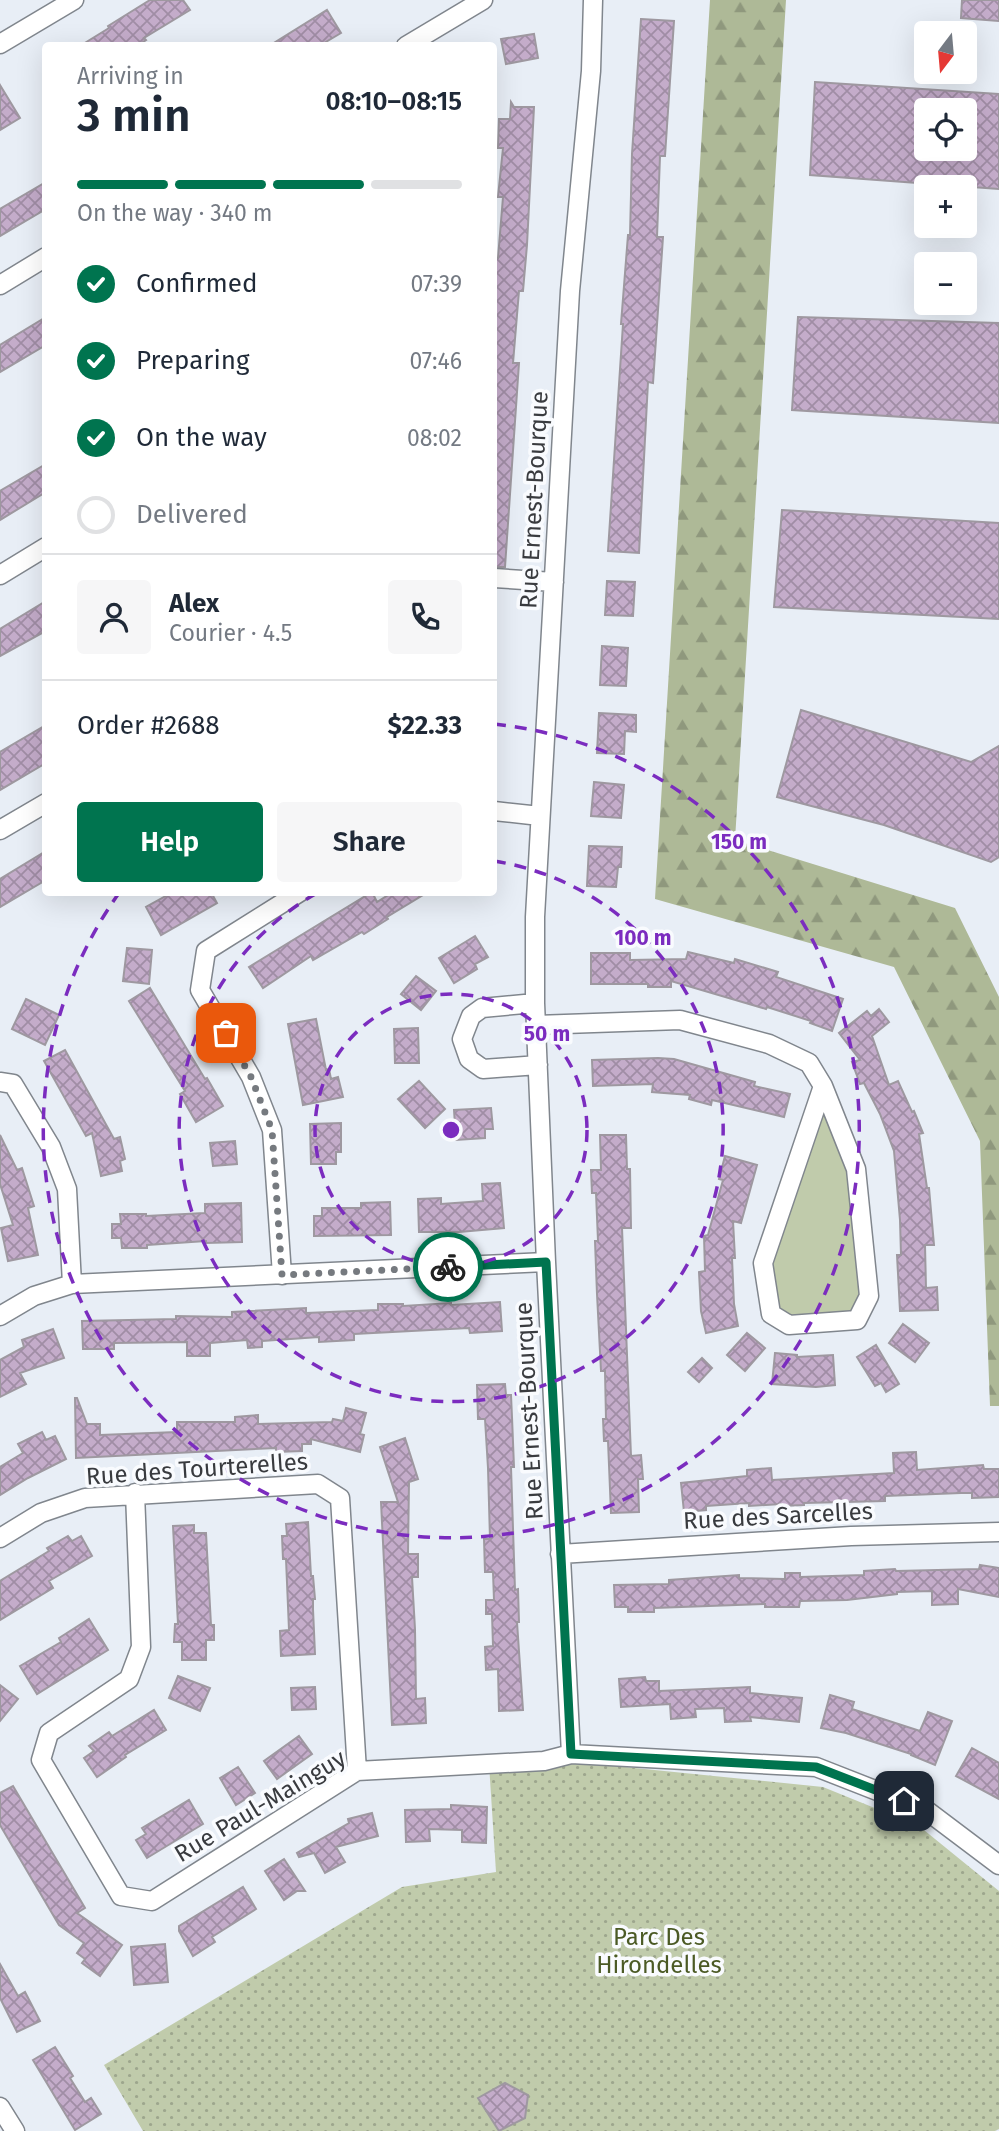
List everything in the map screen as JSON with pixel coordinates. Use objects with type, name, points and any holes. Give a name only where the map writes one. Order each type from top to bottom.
[{"type":"street","points":[[0,44],[74,0]]},
{"type":"street","points":[[413,42],[483,0]]},
{"type":"street","name":"Rue Ernest-Bourque","points":[[571,1754],[546,1262],[535,1003],[535,917],[570,291],[591,71],[593,0]]},
{"type":"street","points":[[0,285],[42,259]]},
{"type":"street","points":[[0,575],[42,549]]},
{"type":"street","points":[[497,578],[554,582]]},
{"type":"street","points":[[0,830],[42,805]]},
{"type":"street","points":[[497,811],[540,816]]},
{"type":"street","points":[[282,1275],[272,1130],[251,1077],[200,990],[206,951],[294,896]]},
{"type":"street","points":[[535,1003],[482,1008],[471,1016],[462,1039],[469,1059],[483,1069],[538,1065]]},
{"type":"street","points":[[536,1025],[680,1020],[769,1044],[809,1062],[823,1086],[856,1169],[869,1296],[857,1320],[789,1325],[771,1314],[762,1262],[823,1086]]},
{"type":"street","points":[[0,1082],[13,1084],[51,1147],[67,1189],[72,1284]]},
{"type":"street","points":[[0,1315],[34,1296],[72,1284],[546,1262]]},
{"type":"street","name":"Rue des Tourterelles","points":[[0,1538],[41,1513],[85,1498],[318,1484],[340,1498],[357,1771]]},
{"type":"street","name":"Rue Paul-Mainguy","points":[[135,1493],[141,1647],[129,1679],[49,1733],[40,1760],[121,1896],[152,1900],[357,1771],[544,1761],[571,1754],[816,1767],[926,1810],[999,1865]]},
{"type":"street","name":"Rue des Sarcelles","points":[[561,1554],[851,1536],[999,1532]]},
{"type":"street","points":[[0,2107],[15,2131]]},
{"type":"green space","points":[[710,0],[786,0],[735,840],[955,908],[999,997],[999,1406],[990,1406],[980,1141],[894,967],[655,899]]},
{"type":"green space","points":[[823,1086],[856,1169],[869,1296],[857,1320],[789,1325],[771,1314],[763,1263]]},
{"type":"green space","name":"Parc Des Hirondelles","points":[[575,1762],[823,1787],[919,1826],[999,1891],[999,2129],[143,2131],[104,2065],[402,1887],[496,1872],[489,1764]]},
{"type":"building","points":[[150,0],[183,0],[190,10],[144,38],[146,40],[143,42],[86,42],[109,28],[108,26]]},
{"type":"building","points":[[962,0],[999,0],[999,21],[961,18]]},
{"type":"building","points":[[327,10],[341,33],[326,42],[275,42]]},
{"type":"building","points":[[641,19],[674,21],[665,156],[660,156],[657,237],[663,237],[653,383],[648,382],[639,553],[608,551],[621,324],[630,235],[632,154]]},
{"type":"building","points":[[534,34],[538,58],[506,64],[501,39]]},
{"type":"building","points":[[815,82],[999,94],[999,189],[977,187],[977,175],[914,175],[914,183],[810,175]]},
{"type":"building","points":[[0,85],[20,118],[0,130]]},
{"type":"building","points":[[511,102],[514,107],[534,107],[527,245],[523,291],[519,291],[513,363],[519,363],[505,567],[497,567],[497,258],[503,197],[498,197],[503,148],[498,148],[499,119],[510,119]]},
{"type":"building","points":[[42,184],[42,211],[0,236],[0,209]]},
{"type":"building","points":[[798,317],[999,323],[999,423],[792,410]]},
{"type":"building","points":[[42,319],[42,347],[0,372],[0,345]]},
{"type":"building","points":[[42,466],[42,494],[0,520],[0,491]]},
{"type":"building","points":[[782,510],[999,523],[999,619],[774,607]]},
{"type":"building","points":[[607,581],[635,582],[633,616],[605,615]]},
{"type":"building","points":[[42,603],[42,633],[0,656],[0,629]]},
{"type":"building","points":[[602,646],[628,648],[626,686],[600,685]]},
{"type":"building","points":[[801,710],[971,762],[999,746],[999,857],[991,862],[884,825],[777,797]]},
{"type":"building","points":[[599,713],[636,715],[636,732],[625,731],[624,754],[597,753]]},
{"type":"building","points":[[42,727],[42,765],[0,790],[0,752]]},
{"type":"building","points":[[594,782],[624,785],[621,818],[591,816]]},
{"type":"building","points":[[589,846],[622,847],[616,887],[587,886]]},
{"type":"building","points":[[42,853],[42,882],[0,907],[0,879]]},
{"type":"building","points":[[166,896],[213,896],[217,903],[161,935],[146,907]]},
{"type":"building","points":[[365,896],[374,896],[377,902],[387,896],[421,896],[364,934],[362,932],[313,960],[311,956],[263,988],[249,967]]},
{"type":"building","points":[[475,936],[488,957],[475,964],[477,969],[454,983],[439,958]]},
{"type":"building","points":[[127,948],[152,950],[149,984],[123,981]]},
{"type":"building","points":[[688,952],[734,963],[735,959],[778,972],[776,977],[843,999],[832,1031],[810,1023],[811,1021],[767,1007],[766,1009],[671,981],[671,987],[648,987],[648,984],[591,984],[591,953],[630,953],[630,960],[686,959]]},
{"type":"building","points":[[416,976],[436,991],[421,1010],[401,994]]},
{"type":"building","points":[[150,988],[223,1106],[196,1122],[180,1094],[185,1091],[129,1001]]},
{"type":"building","points":[[26,999],[59,1015],[45,1045],[12,1029]]},
{"type":"building","points":[[879,1009],[889,1022],[872,1036],[889,1085],[898,1081],[923,1133],[919,1134],[929,1188],[934,1245],[925,1245],[926,1288],[937,1287],[938,1310],[900,1311],[897,1255],[901,1255],[900,1220],[894,1151],[880,1114],[864,1083],[860,1084],[852,1062],[860,1060],[839,1033],[867,1011],[871,1016]]},
{"type":"building","points":[[316,1019],[326,1070],[329,1069],[331,1079],[338,1077],[343,1097],[303,1105],[288,1024]]},
{"type":"building","points":[[418,1028],[419,1063],[395,1063],[394,1029]]},
{"type":"building","points":[[65,1050],[114,1139],[120,1137],[125,1159],[120,1161],[122,1171],[101,1176],[92,1133],[86,1136],[44,1061]]},
{"type":"building","points":[[674,1059],[755,1082],[754,1086],[790,1094],[784,1117],[712,1100],[711,1105],[689,1099],[690,1095],[652,1092],[653,1084],[593,1086],[592,1060]]},
{"type":"building","points":[[419,1081],[445,1109],[425,1128],[398,1099]]},
{"type":"building","points":[[491,1108],[493,1129],[485,1129],[485,1138],[456,1140],[454,1110]]},
{"type":"building","points":[[341,1123],[341,1152],[336,1152],[336,1164],[311,1164],[310,1124]]},
{"type":"building","points":[[0,1135],[17,1170],[22,1168],[34,1206],[28,1208],[38,1255],[8,1261],[1,1228],[13,1225],[0,1184]]},
{"type":"building","points":[[600,1135],[626,1135],[627,1169],[630,1169],[631,1228],[622,1228],[631,1456],[641,1455],[643,1479],[638,1479],[639,1512],[611,1513],[608,1441],[604,1441],[603,1419],[606,1419],[605,1371],[601,1371],[597,1294],[596,1193],[592,1193],[591,1170],[601,1170]]},
{"type":"building","points":[[235,1141],[237,1164],[213,1166],[210,1143]]},
{"type":"building","points":[[725,1156],[757,1165],[741,1223],[733,1221],[734,1304],[738,1326],[706,1333],[701,1311],[699,1272],[705,1271],[704,1236],[708,1235],[723,1180],[719,1179]]},
{"type":"building","points":[[500,1183],[504,1228],[419,1232],[418,1199],[441,1198],[441,1204],[483,1201],[482,1184]]},
{"type":"building","points":[[390,1202],[391,1235],[314,1236],[314,1216],[322,1216],[322,1208],[361,1208],[361,1203]]},
{"type":"building","points":[[241,1203],[242,1242],[206,1241],[122,1248],[121,1238],[112,1238],[112,1224],[121,1224],[120,1214],[146,1216],[205,1213],[205,1204]]},
{"type":"building","points":[[500,1302],[502,1331],[470,1333],[469,1328],[354,1334],[354,1340],[319,1342],[319,1337],[262,1341],[262,1347],[248,1348],[247,1340],[210,1343],[210,1356],[187,1356],[187,1342],[114,1343],[114,1349],[83,1349],[82,1321],[176,1319],[176,1316],[232,1317],[232,1312],[306,1308],[306,1313],[378,1310],[378,1304],[403,1306]]},
{"type":"building","points":[[903,1324],[929,1343],[915,1362],[889,1343]]},
{"type":"building","points":[[53,1329],[64,1358],[20,1373],[26,1384],[0,1397],[0,1360],[24,1347],[22,1340]]},
{"type":"building","points":[[747,1333],[765,1348],[745,1371],[727,1355]]},
{"type":"building","points":[[876,1345],[899,1384],[886,1392],[881,1383],[875,1386],[857,1357]]},
{"type":"building","points":[[775,1353],[797,1357],[833,1355],[835,1385],[816,1387],[772,1384]]},
{"type":"building","points":[[702,1358],[712,1368],[699,1382],[688,1372]]},
{"type":"building","points":[[505,1384],[506,1395],[511,1395],[515,1590],[518,1589],[517,1622],[523,1710],[499,1711],[498,1669],[486,1670],[485,1647],[493,1646],[492,1614],[486,1614],[486,1600],[494,1600],[493,1572],[485,1572],[484,1539],[490,1539],[488,1468],[485,1419],[478,1419],[477,1385]]},
{"type":"building","points":[[75,1398],[87,1424],[100,1424],[100,1435],[177,1432],[177,1422],[235,1422],[235,1417],[258,1415],[258,1424],[332,1422],[333,1419],[343,1421],[346,1408],[366,1413],[360,1434],[364,1435],[360,1452],[311,1439],[311,1444],[302,1444],[302,1451],[276,1452],[276,1448],[76,1458]]},
{"type":"building","points":[[42,1432],[46,1440],[55,1436],[66,1459],[0,1495],[0,1467],[23,1453],[18,1444]]},
{"type":"building","points":[[405,1438],[418,1479],[409,1482],[408,1554],[418,1554],[418,1577],[412,1577],[416,1699],[425,1698],[426,1723],[392,1725],[381,1502],[398,1502],[380,1447]]},
{"type":"building","points":[[916,1452],[917,1470],[983,1465],[984,1469],[999,1469],[999,1497],[972,1498],[972,1493],[885,1496],[885,1501],[781,1506],[749,1506],[749,1503],[706,1506],[706,1510],[684,1512],[681,1483],[747,1476],[747,1470],[771,1468],[772,1480],[894,1473],[893,1453]]},
{"type":"building","points":[[308,1522],[315,1599],[315,1654],[281,1656],[280,1631],[289,1630],[286,1559],[283,1559],[282,1536],[287,1536],[286,1524]]},
{"type":"building","points":[[194,1525],[194,1533],[206,1533],[214,1640],[206,1640],[206,1660],[182,1660],[182,1642],[174,1642],[175,1624],[178,1624],[173,1526]]},
{"type":"building","points":[[68,1536],[72,1541],[81,1536],[92,1556],[49,1581],[53,1588],[0,1620],[0,1581]]},
{"type":"building","points":[[980,1565],[999,1568],[999,1597],[958,1589],[958,1604],[932,1605],[932,1591],[897,1592],[847,1600],[800,1601],[799,1607],[765,1607],[765,1604],[654,1608],[654,1612],[628,1612],[628,1607],[615,1607],[614,1585],[669,1584],[669,1580],[739,1575],[739,1578],[785,1579],[785,1573],[800,1573],[800,1577],[864,1575],[864,1571],[895,1569],[979,1569]]},
{"type":"building","points":[[89,1619],[108,1650],[37,1694],[20,1666],[61,1642],[59,1638]]},
{"type":"building","points":[[178,1676],[210,1688],[200,1711],[169,1698]]},
{"type":"building","points":[[645,1677],[646,1681],[659,1681],[659,1691],[750,1687],[750,1693],[802,1698],[799,1722],[750,1717],[751,1721],[725,1722],[724,1708],[695,1709],[696,1717],[671,1719],[670,1704],[621,1707],[619,1679]]},
{"type":"building","points":[[0,1685],[18,1699],[0,1721]]},
{"type":"building","points":[[315,1687],[316,1709],[292,1710],[291,1688]]},
{"type":"building","points":[[830,1695],[854,1702],[852,1709],[920,1731],[928,1712],[952,1721],[935,1765],[911,1754],[846,1733],[821,1728]]},
{"type":"building","points":[[154,1710],[166,1730],[125,1755],[126,1757],[97,1777],[84,1758],[94,1751],[89,1746],[109,1732],[112,1736]]},
{"type":"building","points":[[299,1736],[312,1754],[277,1779],[264,1761]]},
{"type":"building","points":[[972,1748],[999,1763],[999,1799],[956,1776]]},
{"type":"building","points":[[238,1767],[255,1793],[236,1805],[220,1778]]},
{"type":"building","points":[[13,1786],[85,1908],[77,1913],[122,1945],[100,1976],[82,1963],[85,1959],[77,1953],[84,1943],[59,1925],[0,1825],[0,1793]]},
{"type":"building","points":[[189,1800],[203,1824],[147,1858],[136,1840],[146,1834],[142,1828]]},
{"type":"building","points":[[451,1805],[487,1807],[486,1843],[462,1842],[462,1830],[429,1829],[430,1841],[406,1842],[405,1810],[451,1809]]},
{"type":"building","points":[[372,1813],[378,1836],[336,1847],[345,1862],[325,1873],[314,1853],[299,1857],[297,1853],[349,1823],[348,1819]]},
{"type":"building","points":[[284,1859],[305,1891],[297,1891],[284,1900],[265,1871]]},
{"type":"building","points":[[243,1887],[256,1909],[212,1937],[215,1942],[193,1956],[179,1931],[179,1926]]},
{"type":"building","points":[[165,1944],[168,1982],[134,1985],[131,1947]]},
{"type":"building","points":[[0,1964],[18,1996],[25,1992],[40,2021],[17,2032],[0,1998]]},
{"type":"building","points":[[55,2047],[85,2102],[91,2098],[101,2114],[75,2130],[33,2060]]},
{"type":"building","points":[[505,2083],[528,2095],[525,2118],[499,2131],[478,2098]]},
{"type":"way so far","points":[[226,1033],[251,1077],[272,1130],[282,1275],[448,1267]]},
{"type":"route","points":[[448,1267],[546,1262],[571,1754],[816,1767],[904,1801]]}]
